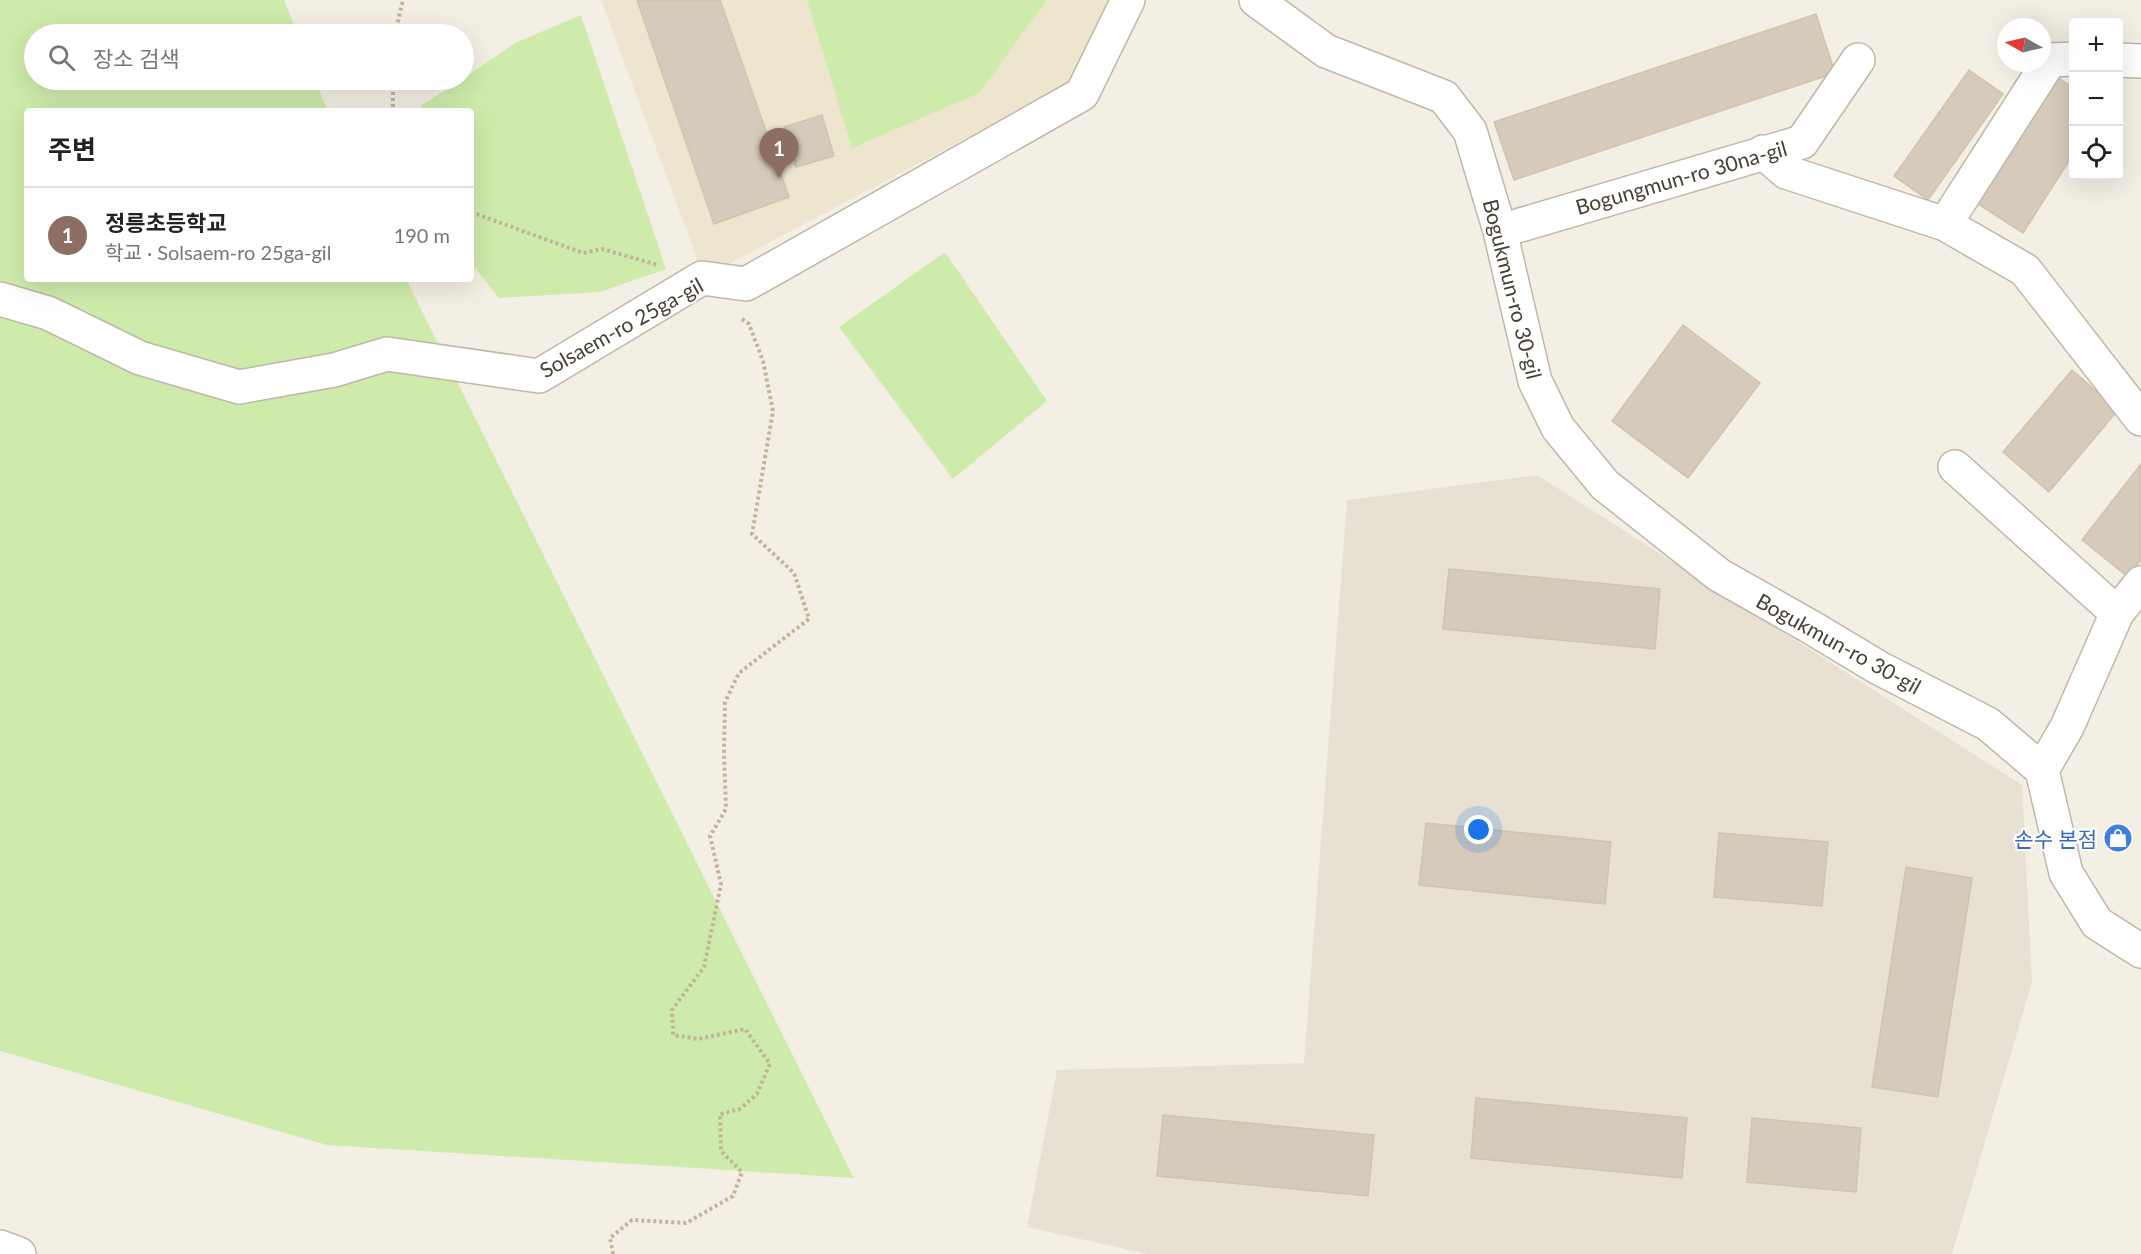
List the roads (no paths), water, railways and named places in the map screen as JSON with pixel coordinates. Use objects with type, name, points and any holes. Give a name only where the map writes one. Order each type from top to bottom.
[{"type":"street","name":"Bogukmun-ro 30-gil","points":[[1256,0],[1326,51],[1444,97],[1470,131],[1500,231],[1535,381],[1558,428],[1605,485],[1719,576],[1880,668],[1988,724],[2042,770]]},
{"type":"street","name":"Solsaem-ro 25ga-gil","points":[[0,299],[48,313],[140,358],[239,387],[334,370],[387,354],[539,376],[702,278],[746,284],[1082,94],[1126,4]]},
{"type":"street","points":[[1945,224],[2050,60],[2069,59]]},
{"type":"street","name":"Bogungmun-ro 30na-gil","points":[[1500,231],[1802,141],[1858,60]]},
{"type":"street","points":[[2123,60],[2141,61]]},
{"type":"street","points":[[1763,152],[1786,172],[1945,224],[2025,270],[2141,419]]},
{"type":"street","points":[[1955,467],[2117,613]]},
{"type":"street","points":[[2141,583],[2117,613],[2067,727],[2042,770],[2066,873],[2097,923],[2141,951]]},
{"type":"street","points":[[0,1247],[20,1254]]},
{"type":"place","name":"정릉초등학교","points":[[779,178]]},
{"type":"place","name":"손수 본점","points":[[2118,838]]}]
